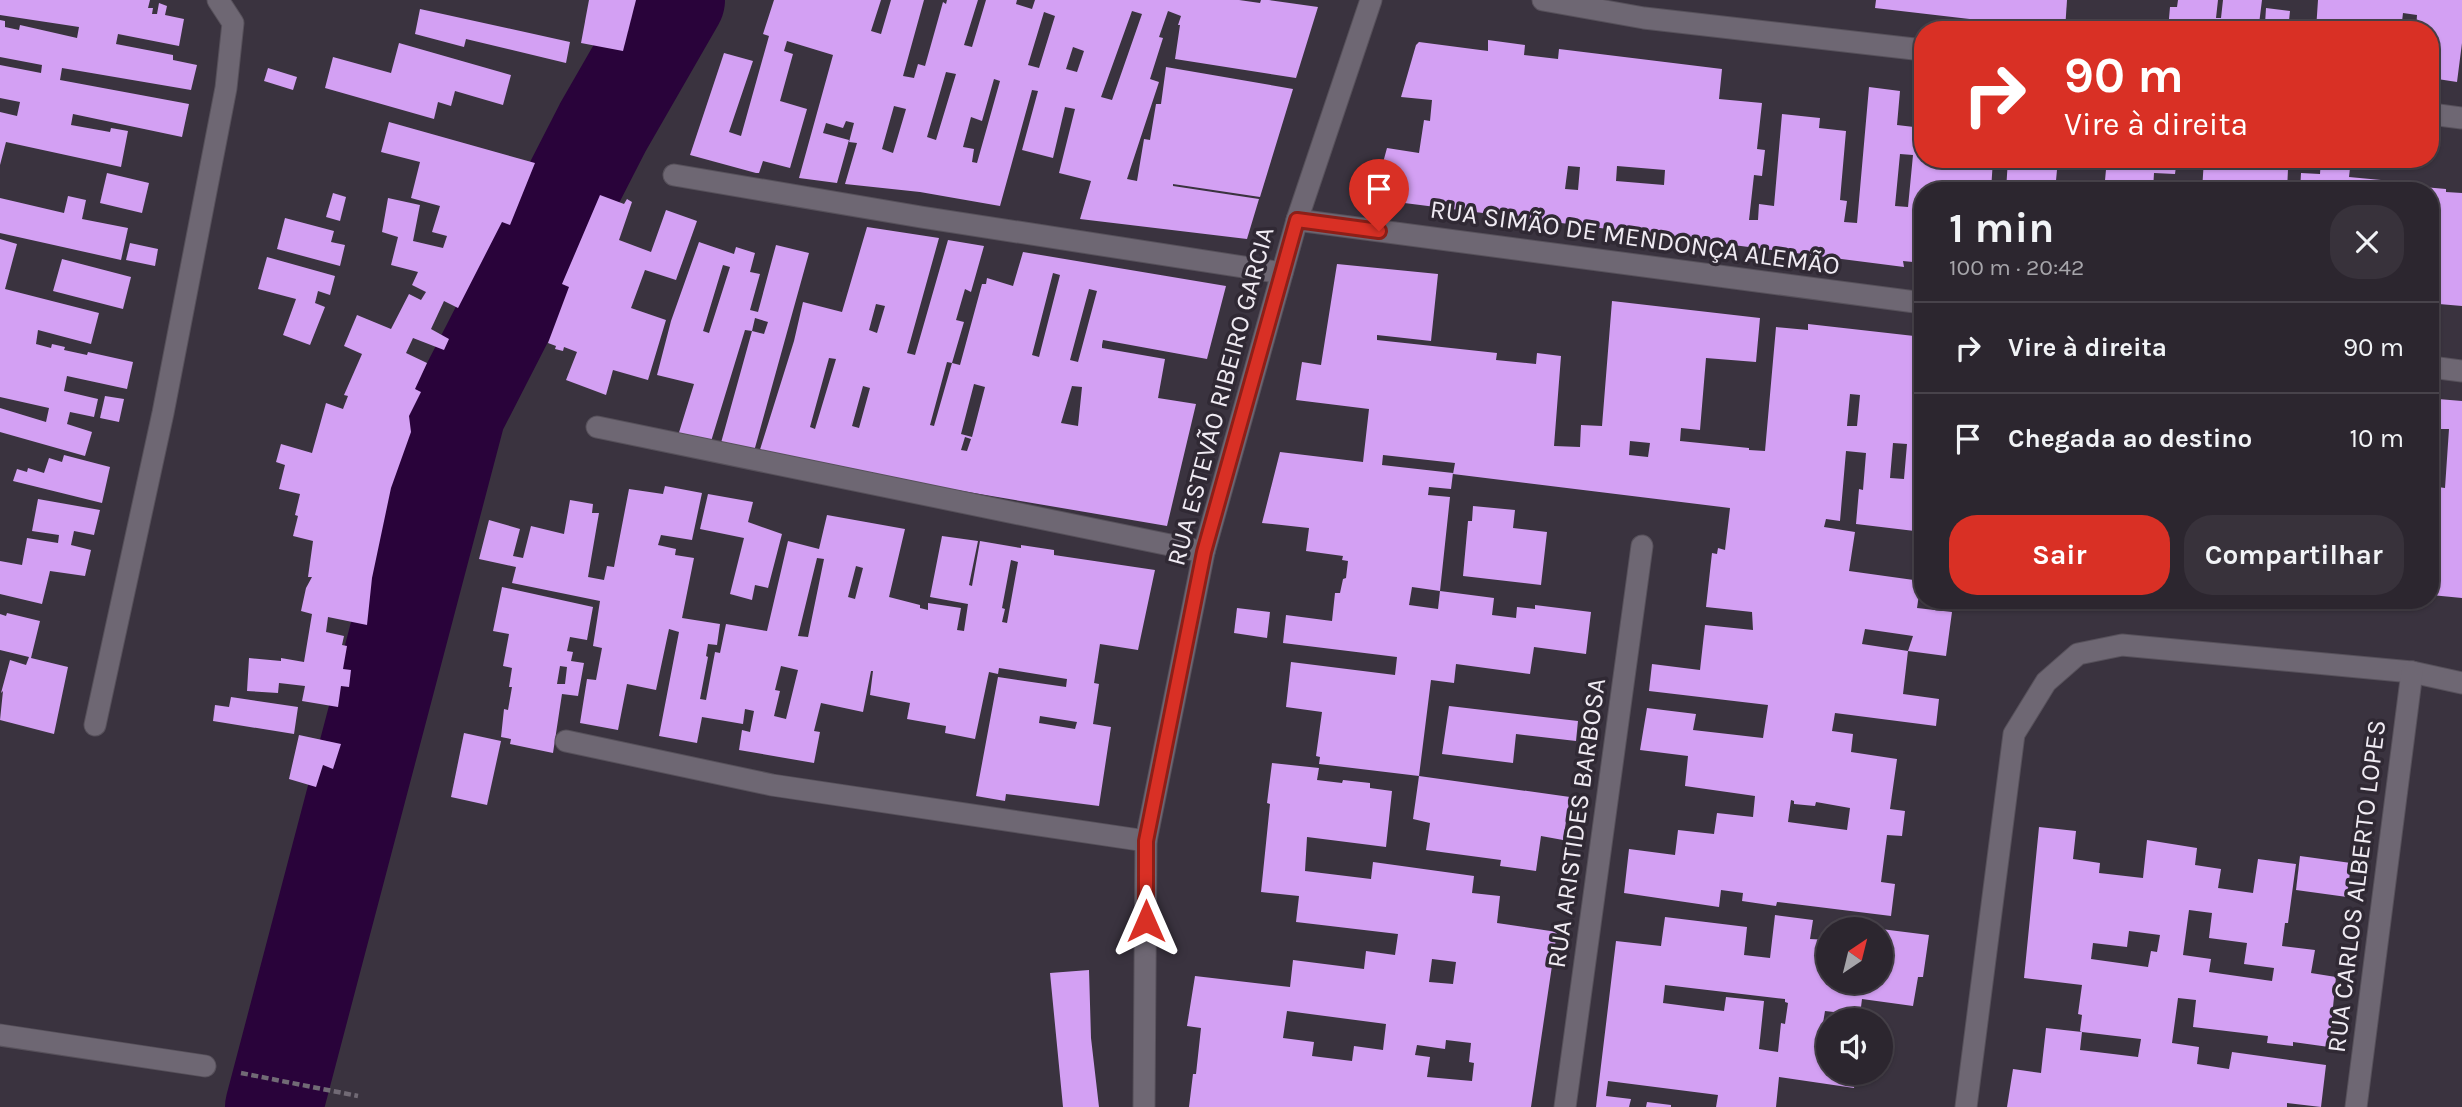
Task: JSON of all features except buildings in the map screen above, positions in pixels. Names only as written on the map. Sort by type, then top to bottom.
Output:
[{"type":"street","points":[[95,724],[163,413],[226,88],[233,23],[218,0]]},
{"type":"street","name":"RUA ESTEVÃO RIBEIRO GARCIA","points":[[1144,1107],[1146,841],[1204,552],[1297,220],[1371,0]]},
{"type":"street","points":[[1543,0],[1644,18],[1914,49]]},
{"type":"street","points":[[2439,115],[2462,118]]},
{"type":"street","points":[[674,175],[921,217],[1282,273]]},
{"type":"street","name":"RUA SIMÃO DE MENDONÇA ALEMÃO","points":[[1297,220],[1914,302]]},
{"type":"street","points":[[2439,368],[2462,371]]},
{"type":"street","points":[[597,427],[1204,552]]},
{"type":"street","name":"RUA ARISTIDES BARBOSA","points":[[1565,1107],[1642,546]]},
{"type":"street","points":[[1966,1107],[2014,734],[2046,682],[2078,654],[2122,645],[2412,672],[2462,683]]},
{"type":"street","name":"RUA CARLOS ALBERTO LOPES","points":[[2356,1107],[2412,672]]},
{"type":"street","points":[[566,741],[772,785],[1146,841]]},
{"type":"street","points":[[0,1035],[205,1066]]},
{"type":"path","points":[[205,1066],[358,1096]]},
{"type":"waterway","points":[[274,1107],[457,412],[603,127],[676,0]]},
{"type":"route","points":[[1146,921],[1146,841],[1204,552],[1297,220],[1379,231]]}]
